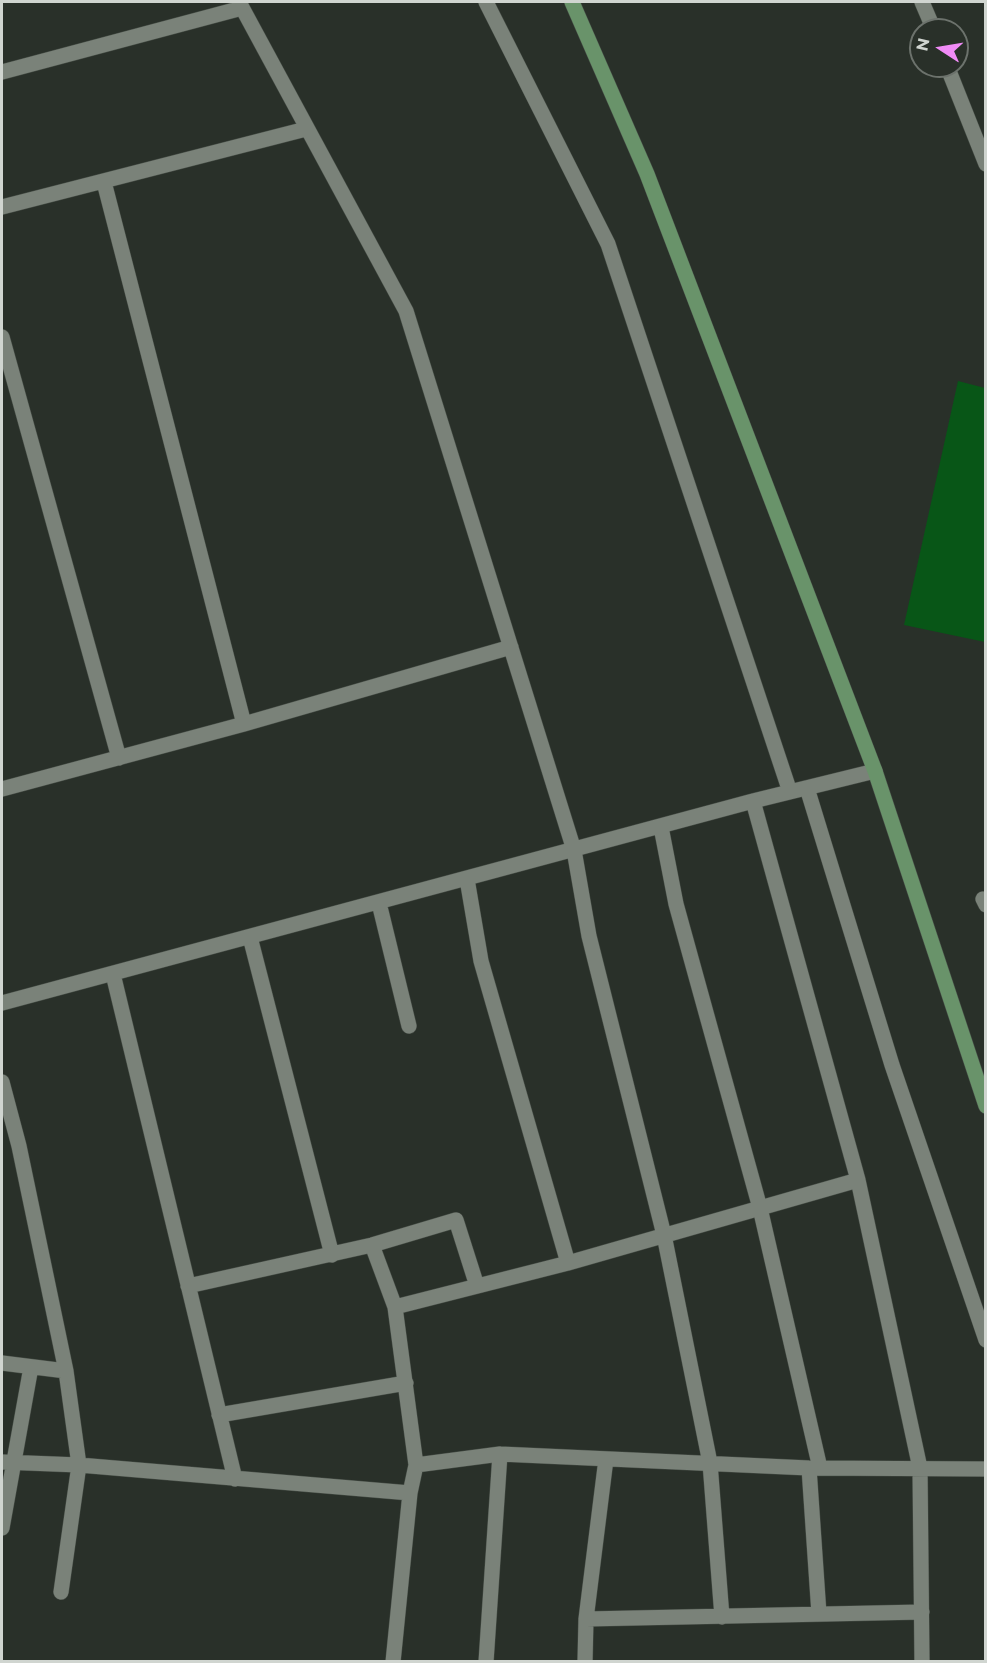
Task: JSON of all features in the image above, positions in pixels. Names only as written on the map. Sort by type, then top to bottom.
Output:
[{"type":"main road","points":[[572,2],[647,174],[875,771],[986,1106]]},
{"type":"street","points":[[486,2],[608,244],[790,792]]},
{"type":"street","points":[[922,2],[928,18]]},
{"type":"street","points":[[2,72],[240,5],[406,311],[574,850],[589,936],[664,1235],[710,1463],[722,1617]]},
{"type":"street","points":[[952,78],[986,164]]},
{"type":"street","points":[[2,207],[306,129]]},
{"type":"street","points":[[104,182],[244,724]]},
{"type":"street","points":[[2,337],[119,758]]},
{"type":"street","points":[[2,789],[244,724],[511,647]]},
{"type":"street","points":[[2,1003],[753,801],[875,771]]},
{"type":"street","points":[[807,788],[892,1065],[986,1340]]},
{"type":"street","points":[[753,801],[858,1180],[920,1468],[922,1662]]},
{"type":"street","points":[[661,827],[676,904],[760,1208],[815,1468],[819,1614]]},
{"type":"street","points":[[467,879],[481,961],[568,1263]]},
{"type":"street","points":[[379,903],[409,1026]]},
{"type":"street","points":[[250,937],[332,1255]]},
{"type":"street","points":[[113,974],[235,1479]]},
{"type":"street","points":[[2,1082],[19,1146],[66,1371],[79,1465],[61,1592]]},
{"type":"street","points":[[394,1307],[568,1263],[858,1180]]},
{"type":"street","points":[[188,1286],[332,1255],[456,1220],[477,1286]]},
{"type":"street","points":[[372,1245],[394,1307],[416,1465],[410,1493],[393,1662]]},
{"type":"street","points":[[2,1363],[66,1371]]},
{"type":"street","points":[[2,1528],[8,1463],[31,1367]]},
{"type":"street","points":[[219,1415],[406,1383]]},
{"type":"street","points":[[416,1465],[500,1454],[815,1468],[986,1469]]},
{"type":"street","points":[[486,1662],[500,1454]]},
{"type":"street","points":[[585,1662],[586,1619],[606,1459]]},
{"type":"street","points":[[8,1463],[79,1465],[410,1493]]},
{"type":"street","points":[[586,1619],[922,1612]]},
{"type":"green space","points":[[958,381],[985,388],[985,642],[904,625]]}]
